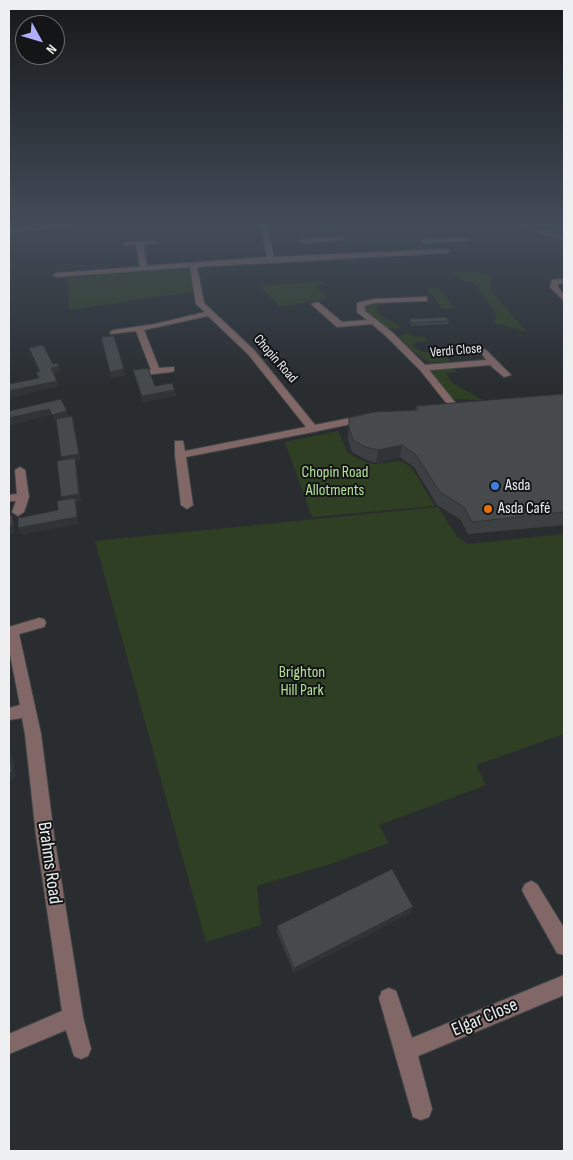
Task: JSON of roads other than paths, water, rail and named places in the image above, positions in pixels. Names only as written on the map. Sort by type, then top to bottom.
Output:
[{"type":"street","name":"Chopin Road","points":[[196,280],[200,304],[208,314],[251,352],[313,429]]},
{"type":"street","points":[[564,281],[555,282],[554,287],[564,299]]},
{"type":"street","name":"Verdi Close","points":[[418,290],[427,302],[374,301],[360,305],[361,312],[390,335],[422,368],[455,408]]},
{"type":"street","points":[[315,304],[340,325]]},
{"type":"street","points":[[114,332],[208,314]]},
{"type":"street","points":[[333,333],[340,325],[373,322]]},
{"type":"street","points":[[139,328],[156,371]]},
{"type":"street","name":"Verdi Close","points":[[485,352],[492,362],[507,375]]},
{"type":"street","name":"Verdi Close","points":[[422,368],[492,362]]},
{"type":"street","points":[[138,374],[171,369]]},
{"type":"street","points":[[180,455],[377,415]]},
{"type":"street","points":[[178,443],[187,505]]},
{"type":"street","points":[[18,512],[23,496],[20,470]]},
{"type":"street","points":[[9,498],[23,496]]},
{"type":"street","name":"Brahms Road","points":[[39,623],[10,631],[33,734],[44,835],[73,1017],[81,1049]]},
{"type":"street","points":[[9,714],[27,710]]},
{"type":"street","points":[[530,890],[564,946]]},
{"type":"street","name":"Elgar Close","points":[[406,1051],[564,985]]},
{"type":"street","points":[[389,998],[406,1051],[421,1109]]},
{"type":"street","points":[[9,1044],[73,1017]]},
{"type":"place","name":"Asda","points":[[495,486]]},
{"type":"place","name":"Asda Café","points":[[488,509]]},
{"type":"park label","name":"Chopin Road Allotments","points":[[335,482]]},
{"type":"park label","name":"Brighton Hill Park","points":[[302,682]]}]
